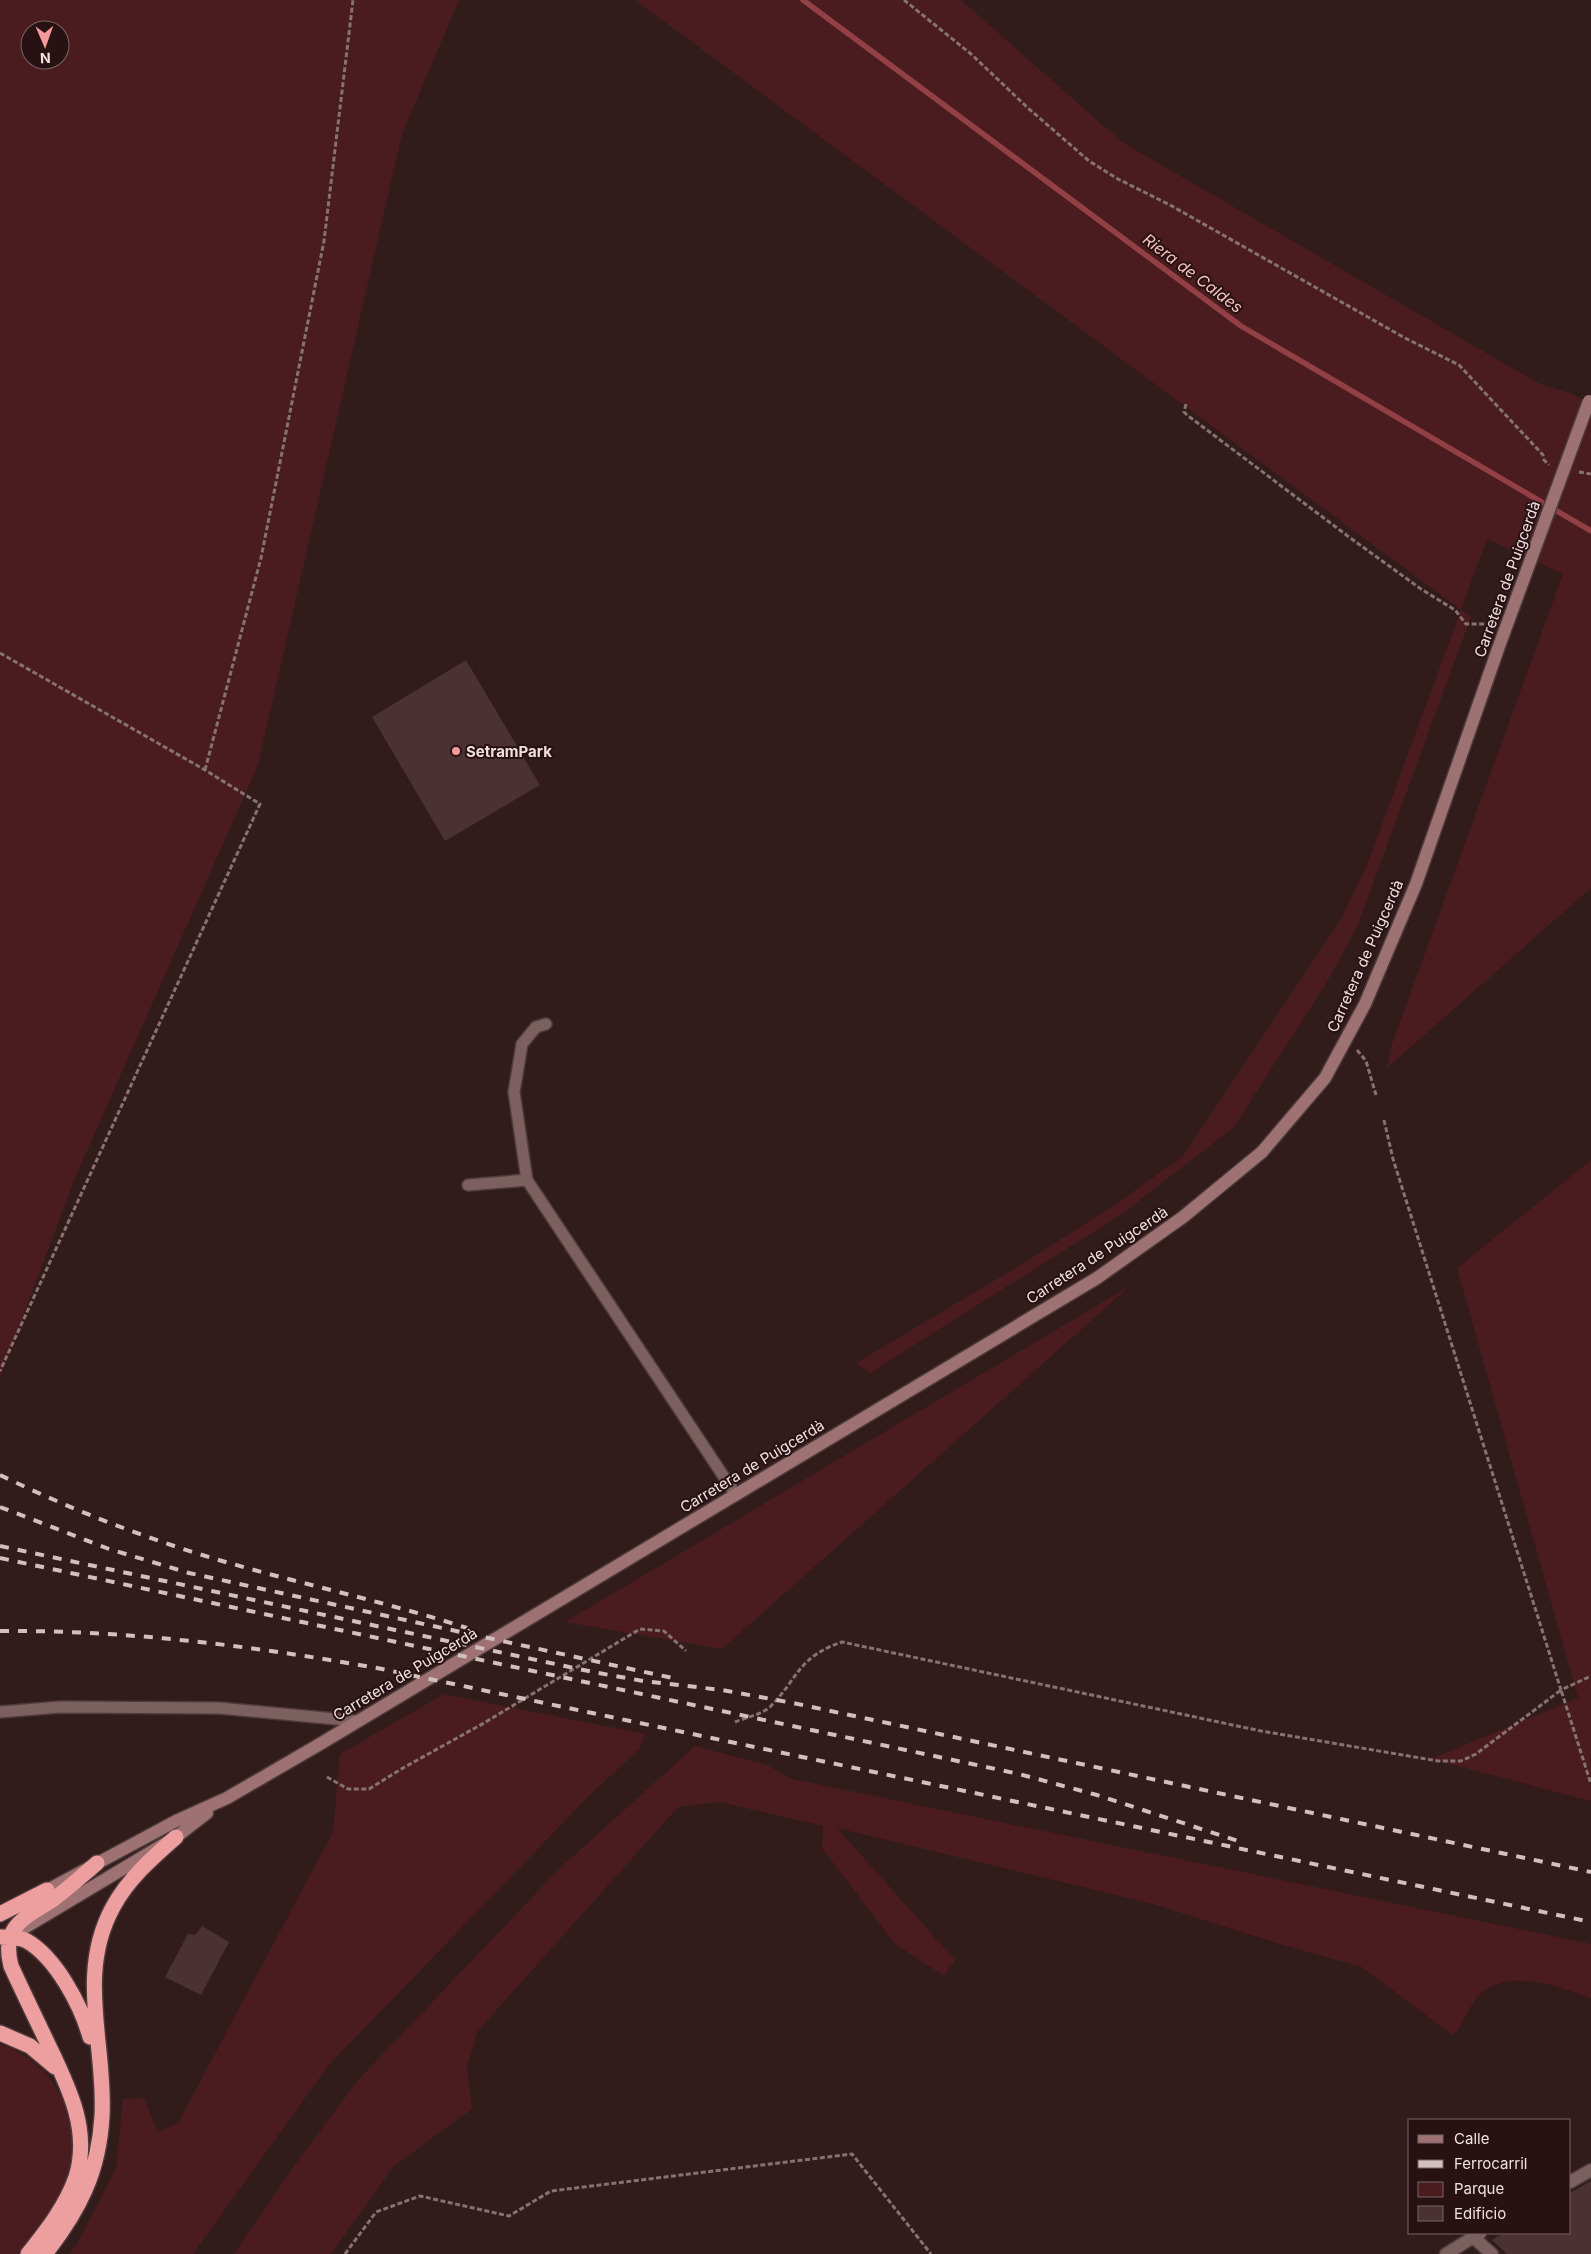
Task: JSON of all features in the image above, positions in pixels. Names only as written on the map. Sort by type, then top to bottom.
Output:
[{"type":"highway","points":[[45,2254],[79,2206],[95,2164],[102,2116],[94,1984],[100,1942],[105,1925],[112,1908],[126,1886],[146,1863],[176,1837]]},
{"type":"highway","points":[[3,1939],[21,1918],[54,1898],[97,1864]]},
{"type":"highway","points":[[0,1914],[47,1890]]},
{"type":"highway","points":[[3,1939],[25,1940],[36,1948],[65,1984],[74,1997],[86,2023],[99,2067]]},
{"type":"highway","points":[[3,1939],[11,1966],[66,2083],[77,2114],[80,2135],[76,2175],[62,2207],[28,2254]]},
{"type":"highway","points":[[0,2033],[30,2046],[44,2056],[66,2083]]},
{"type":"main road","name":"Carretera de Puigcerdà","points":[[227,1798],[1097,1278],[1183,1217],[1262,1152],[1325,1078],[1365,1004],[1416,884],[1498,649],[1590,398]]},
{"type":"main road","points":[[3,1939],[176,1837],[227,1798]]},
{"type":"main road","points":[[0,1919],[47,1890],[176,1821],[227,1798]]},
{"type":"street","points":[[1571,2181],[1591,2170]]},
{"type":"street","points":[[1446,2254],[1477,2235],[1492,2254]]},
{"type":"lane","points":[[546,1024],[536,1027],[522,1044],[514,1092],[527,1180],[736,1495]]},
{"type":"lane","points":[[468,1185],[527,1180]]},
{"type":"lane","points":[[0,1712],[60,1707],[220,1708],[358,1721]]},
{"type":"path","points":[[206,770],[261,558],[324,241],[353,0]]},
{"type":"path","points":[[904,0],[971,54],[1028,108],[1090,161],[1110,175],[1170,205],[1405,338],[1459,365],[1543,455],[1548,465],[1556,466]]},
{"type":"path","points":[[1186,404],[1184,412],[1421,589],[1455,610],[1466,624],[1474,626],[1488,623],[1506,630]]},
{"type":"path","points":[[1574,470],[1591,474]]},
{"type":"path","points":[[0,653],[206,770],[260,804],[0,1371]]},
{"type":"path","points":[[1347,1037],[1366,1061],[1376,1094]]},
{"type":"path","points":[[1384,1120],[1393,1159],[1591,1784]]},
{"type":"path","points":[[326,1777],[348,1789],[369,1790],[403,1768],[484,1723],[640,1629],[664,1631],[686,1651]]},
{"type":"path","points":[[735,1722],[770,1708],[798,1669],[822,1649],[842,1642],[1261,1731],[1438,1761],[1461,1761],[1476,1754],[1561,1690],[1591,1676]]},
{"type":"path","points":[[345,2254],[376,2212],[420,2196],[509,2216],[551,2191],[852,2154],[931,2254]]},
{"type":"green space","points":[[0,0],[459,0],[402,134],[258,765],[75,1178],[0,1378]]},
{"type":"green space","points":[[635,0],[961,0],[1122,142],[1538,383],[1575,395],[1591,407],[1591,888],[1387,1068],[1392,1044],[1563,574],[1487,539],[1461,609],[1471,617],[1357,927],[1327,982],[1234,1127],[1122,1214],[870,1373],[856,1363],[1022,1264],[1113,1206],[1182,1157],[1342,917],[1367,865],[1461,610]]},
{"type":"green space","points":[[1591,1160],[1591,1801],[1431,1759],[1578,1698],[1457,1268]]},
{"type":"green space","points":[[1130,1286],[722,1649],[565,1622]]},
{"type":"green space","points":[[444,1694],[645,1734],[640,1748],[587,1798],[328,2066],[193,2254],[69,2254],[76,2246],[116,2168],[123,2099],[144,2098],[158,2132],[178,2123],[333,1832],[340,1754]]},
{"type":"green space","points":[[695,1746],[767,1765],[792,1779],[1591,1944],[1591,1998],[1548,1984],[1518,1981],[1503,1982],[1490,1987],[1478,1996],[1453,2035],[1362,1967],[1283,1945],[1153,1904],[837,1828],[955,1960],[944,1976],[895,1944],[822,1848],[823,1826],[720,1802],[678,1807],[477,2032],[467,2067],[472,2109],[393,2167],[331,2254],[234,2254],[291,2170],[358,2080],[560,1868]]},
{"type":"green space","points":[[0,2044],[20,2053],[50,2079],[61,2096],[68,2114],[72,2134],[71,2155],[63,2187],[47,2217],[19,2254],[0,2254]]},
{"type":"building","name":"SetramPark","points":[[466,660],[540,785],[445,841],[372,717]]},
{"type":"building","points":[[202,1926],[229,1942],[201,1995],[165,1977],[188,1934],[195,1935]]},
{"type":"building","points":[[1591,2181],[1591,2254],[1507,2254],[1492,2240],[1502,2234],[1571,2234],[1571,2192]]},
{"type":"waterway","name":"Riera de Caldes","points":[[803,0],[1241,326],[1591,531]]},
{"type":"railway","points":[[0,1475],[104,1521],[185,1549],[467,1628]]},
{"type":"railway","points":[[0,1507],[109,1549],[189,1573],[677,1679]]},
{"type":"railway","points":[[0,1546],[593,1672],[643,1681],[722,1690],[793,1703],[1591,1872]]},
{"type":"railway","points":[[0,1558],[1019,1774],[1097,1795],[1238,1841]]},
{"type":"railway","points":[[0,1631],[48,1631],[142,1636],[236,1646],[377,1668],[1591,1922]]},
{"type":"place","name":"SetramPark","points":[[456,751]]}]
